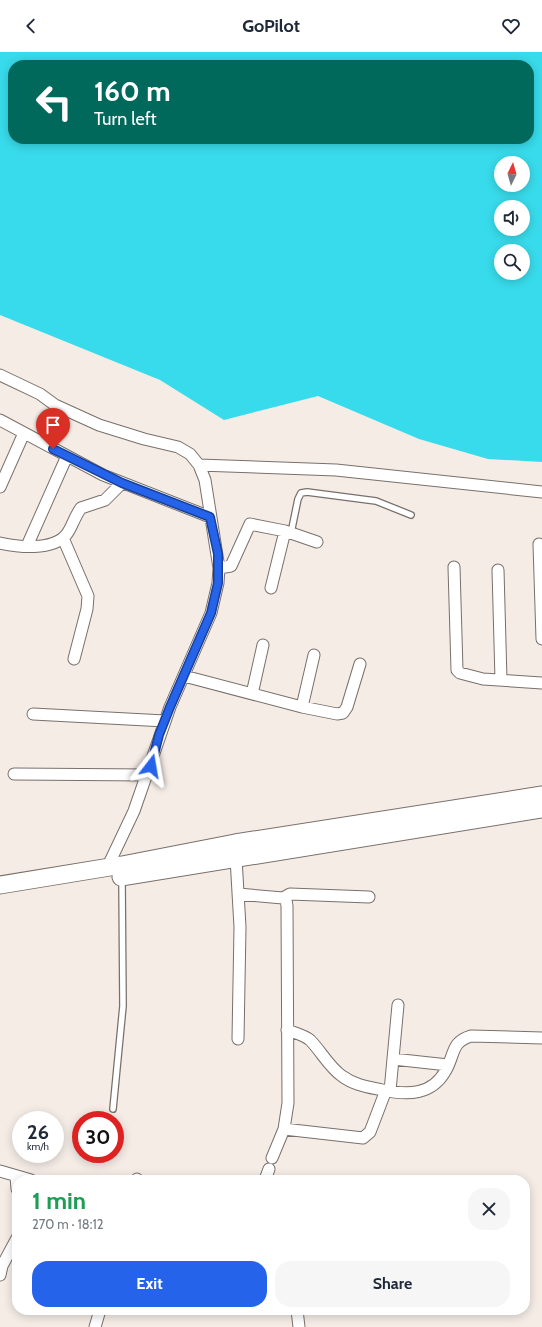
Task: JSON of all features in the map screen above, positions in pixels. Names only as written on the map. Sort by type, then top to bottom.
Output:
[{"type":"main road","points":[[0,884],[107,868],[235,843],[542,795]]},
{"type":"main road","points":[[0,896],[542,809]]},
{"type":"street","points":[[0,375],[40,394],[55,405],[99,425],[144,439],[178,447],[190,454],[199,465],[205,480],[210,517],[218,554],[219,568],[218,583],[211,613],[165,721],[148,775],[134,811],[107,868]]},
{"type":"street","points":[[0,422],[122,483],[210,517]]},
{"type":"street","points":[[0,487],[24,433]]},
{"type":"street","points":[[28,546],[67,456]]},
{"type":"street","points":[[199,465],[336,470],[542,492]]},
{"type":"street","points":[[0,543],[36,547],[56,542],[63,538],[81,508],[105,500],[122,483]]},
{"type":"street","points":[[219,568],[231,566],[250,524],[288,532],[317,542]]},
{"type":"street","points":[[271,588],[288,532]]},
{"type":"street","points":[[63,538],[88,596],[87,609],[74,659]]},
{"type":"street","points":[[540,544],[542,639]]},
{"type":"street","points":[[454,567],[457,670],[460,673],[483,678],[542,683]]},
{"type":"street","points":[[498,570],[501,680]]},
{"type":"street","points":[[252,694],[263,645]]},
{"type":"street","points":[[302,707],[314,655]]},
{"type":"street","points":[[184,676],[302,707],[337,714],[343,713],[347,707],[360,664]]},
{"type":"street","points":[[33,714],[165,721]]},
{"type":"street","points":[[14,774],[148,775]]},
{"type":"street","points":[[236,858],[240,927],[238,1039]]},
{"type":"street","points":[[238,894],[283,898],[290,894],[369,897]]},
{"type":"street","points":[[267,1175],[284,1128],[288,1103],[287,906],[286,900],[283,898]]},
{"type":"street","points":[[284,1128],[363,1138],[370,1132],[388,1091],[393,1059],[398,1005]]},
{"type":"street","points":[[288,1030],[301,1034],[309,1040],[342,1076],[357,1084],[388,1091],[415,1093],[425,1091],[434,1085],[448,1065],[456,1044],[461,1039],[471,1036],[542,1038]]},
{"type":"street","points":[[393,1059],[448,1065]]},
{"type":"street","points":[[0,1171],[13,1175]]},
{"type":"street","points":[[0,1275],[2,1266],[12,1247]]},
{"type":"street","points":[[95,1327],[99,1315]]},
{"type":"street","points":[[298,1315],[299,1327]]},
{"type":"lane","points":[[288,532],[298,499],[301,493],[307,492],[376,501],[411,515]]},
{"type":"lane","points":[[113,1109],[123,1006],[122,876]]},
{"type":"water","points":[[0,52],[542,52],[542,462],[488,459],[419,439],[318,396],[224,420],[160,380],[0,315]]},
{"type":"route","points":[[53,449],[122,483],[210,517],[218,554],[219,568],[218,583],[211,613],[198,640],[189,667],[170,707],[159,735],[151,766]]}]
